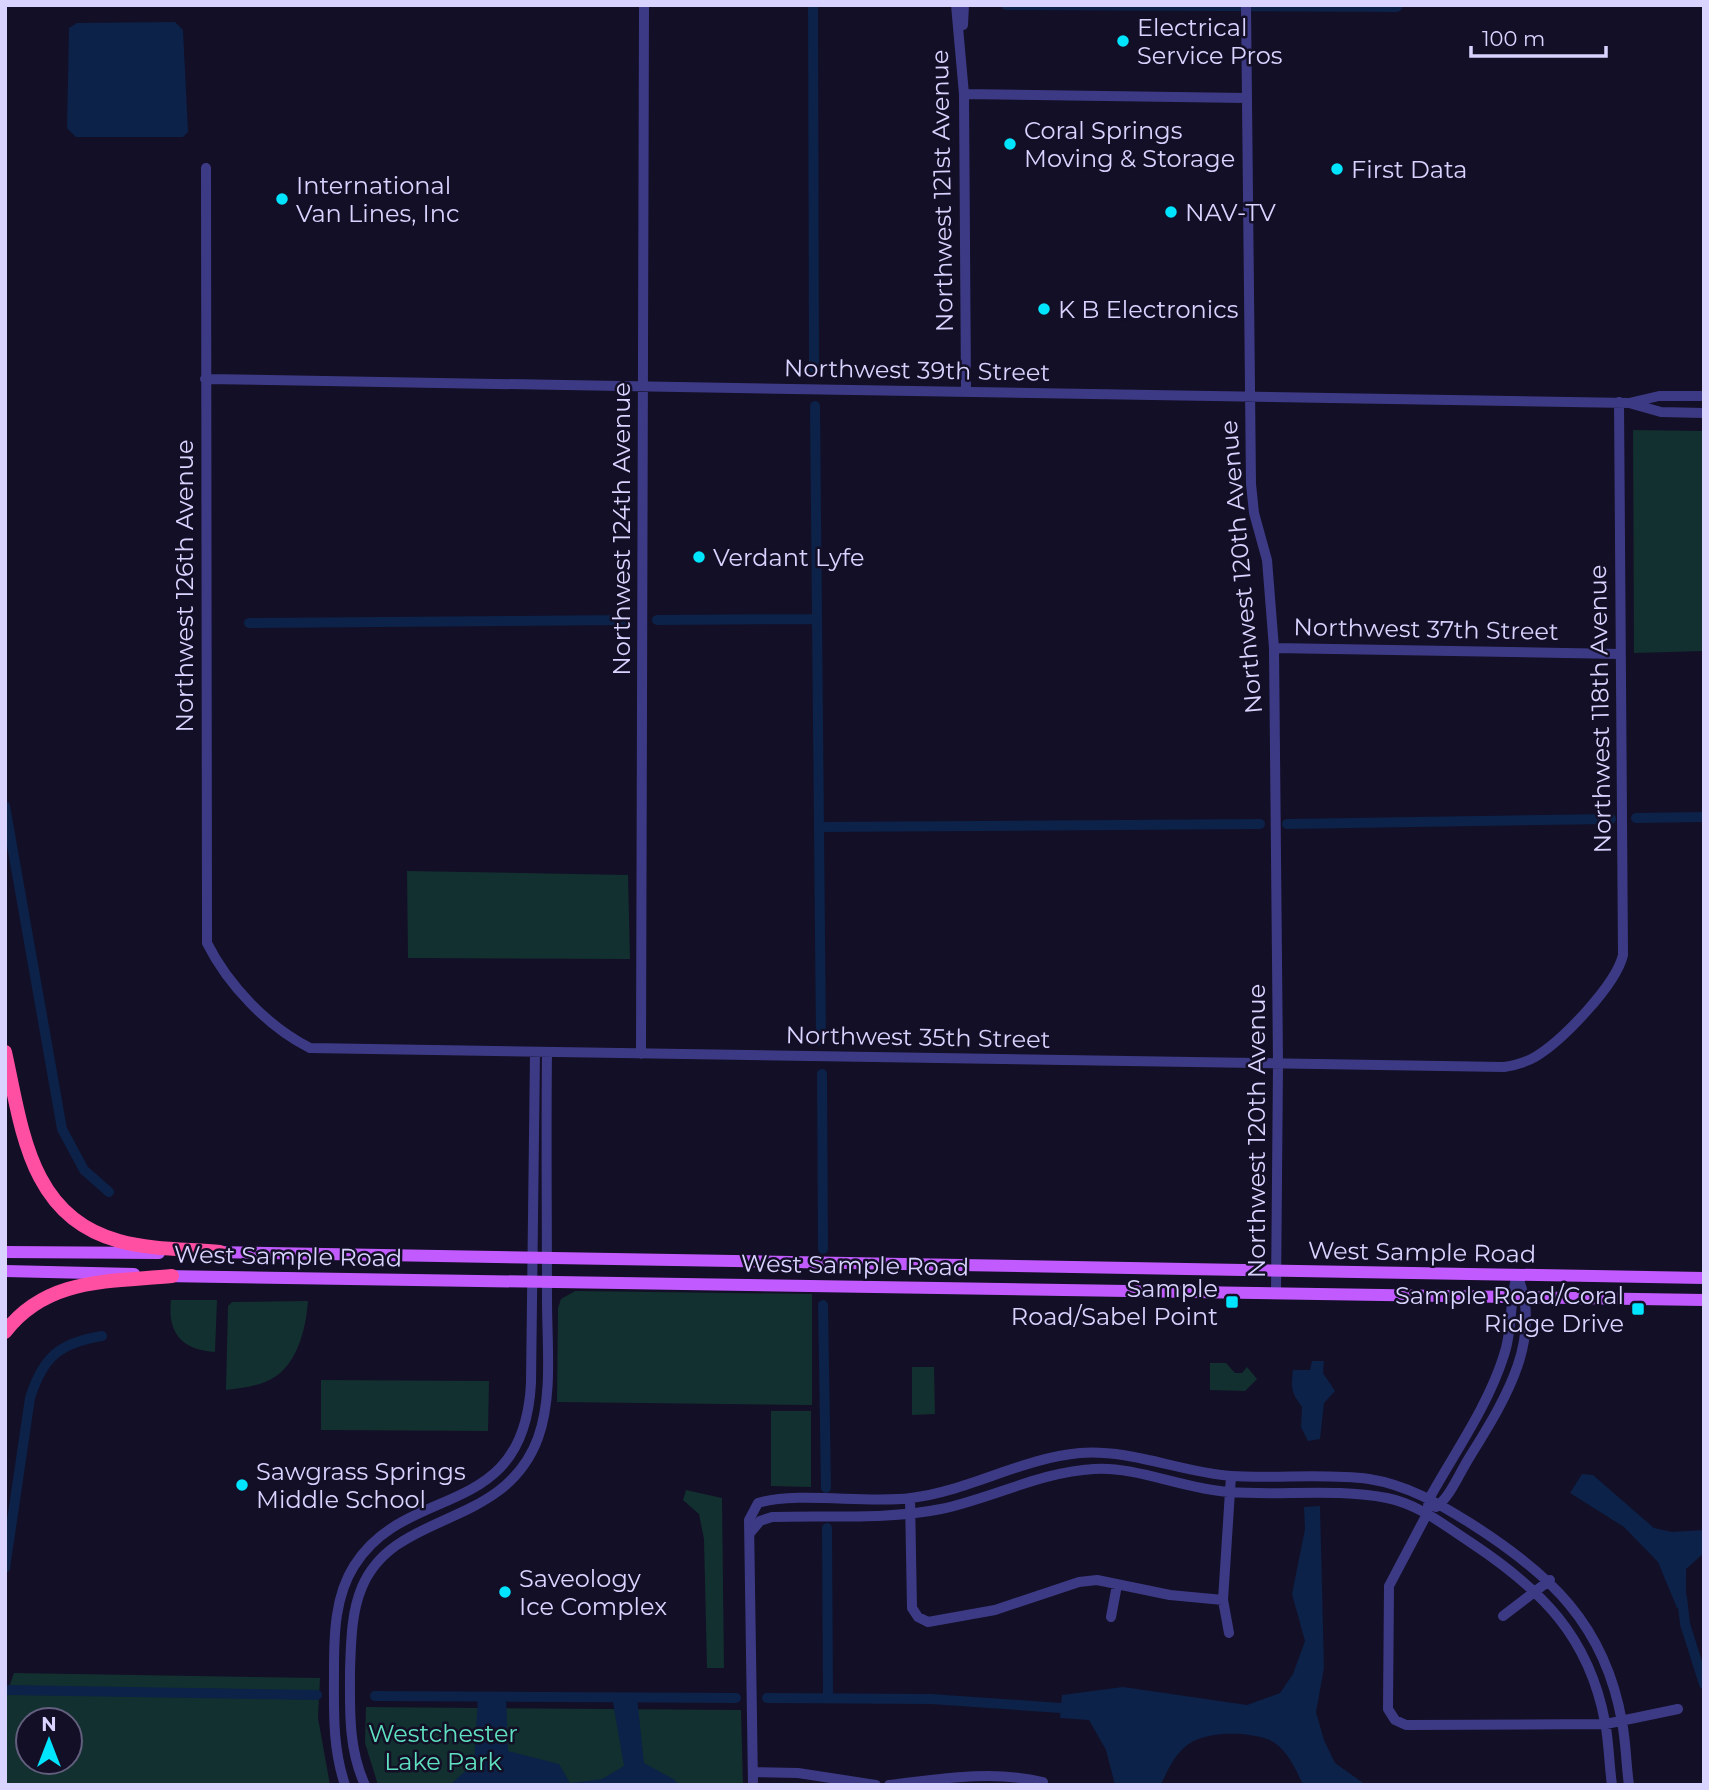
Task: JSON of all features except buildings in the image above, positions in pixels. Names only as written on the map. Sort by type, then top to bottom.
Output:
[{"type":"highway","points":[[5,1052],[30,1159],[43,1186],[64,1210],[89,1228],[118,1241],[220,1252]]},
{"type":"highway","points":[[5,1332],[31,1307],[68,1287],[172,1276]]},
{"type":"main road","name":"West Sample Road","points":[[5,1252],[220,1252],[1704,1278]]},
{"type":"main road","name":"West Sample Road","points":[[5,1270],[172,1276],[1704,1300]]},
{"type":"street","name":"Northwest 124th Avenue","points":[[641,1054],[644,5]]},
{"type":"street","name":"Northwest 121st Avenue","points":[[956,5],[964,94],[966,392]]},
{"type":"street","name":"Northwest 121st Avenue","points":[[960,32],[964,5]]},
{"type":"street","name":"Northwest 120th Avenue","points":[[1246,5],[1251,484],[1254,513],[1267,560],[1274,648],[1278,1064],[1276,1293]]},
{"type":"street","points":[[964,94],[1247,98]]},
{"type":"street","name":"Northwest 126th Avenue","points":[[206,168],[204,924],[207,943],[214,958],[243,993]]},
{"type":"street","name":"Northwest 39th Street","points":[[205,379],[1624,403],[1659,396],[1704,396]]},
{"type":"street","name":"Northwest 39th Street","points":[[1624,403],[1661,412],[1704,413]]},
{"type":"street","name":"Northwest 118th Avenue","points":[[1591,1004],[1620,970],[1623,955],[1620,654],[1624,403]]},
{"type":"street","name":"Northwest 37th Street","points":[[1274,648],[1620,654]]},
{"type":"street","name":"Northwest 35th Street","points":[[243,993],[287,1037],[310,1048],[1278,1064],[1520,1065],[1542,1052],[1591,1004]]},
{"type":"street","points":[[365,1785],[354,1752],[350,1721],[351,1639],[360,1589],[379,1560],[393,1548],[421,1531],[481,1504],[500,1490],[531,1451],[543,1419],[547,1281],[540,1258],[534,1052]]},
{"type":"street","points":[[345,1785],[337,1753],[334,1639],[345,1585],[365,1551],[383,1535],[403,1522],[466,1494],[494,1474],[524,1432],[530,1401],[533,1281],[540,1258],[547,1052]]},
{"type":"street","points":[[1517,1275],[1510,1297],[1506,1351],[1492,1388],[1429,1499],[1427,1514],[1389,1586],[1388,1709],[1395,1720],[1406,1725],[1606,1724],[1678,1709]]},
{"type":"street","points":[[1427,1514],[1440,1504],[1507,1397],[1520,1357],[1527,1298],[1517,1275]]},
{"type":"street","points":[[1096,1453],[1096,1468]]},
{"type":"street","points":[[753,1785],[750,1533],[752,1510],[758,1503],[766,1500],[910,1498],[975,1483],[1044,1460],[1096,1453],[1231,1476],[1367,1479],[1401,1486],[1440,1504],[1518,1554],[1550,1580],[1576,1612],[1600,1652],[1622,1722],[1629,1785]]},
{"type":"street","points":[[750,1533],[761,1521],[772,1517],[911,1513],[965,1503],[1046,1475],[1096,1468],[1115,1469],[1193,1488],[1230,1492],[1370,1495],[1408,1504],[1510,1567],[1536,1590],[1563,1620],[1585,1657],[1606,1724],[1612,1785]]},
{"type":"street","points":[[1229,1633],[1223,1600],[1231,1476]]},
{"type":"street","points":[[910,1498],[912,1608],[928,1622],[996,1610],[1079,1582],[1097,1580],[1213,1601],[1223,1600]]},
{"type":"street","points":[[1503,1616],[1550,1580]]},
{"type":"street","points":[[345,1585],[360,1589]]},
{"type":"street","points":[[1111,1617],[1117,1585]]},
{"type":"street","points":[[337,1753],[354,1752]]},
{"type":"street","points":[[753,1772],[825,1776],[876,1785]]},
{"type":"street","points":[[890,1785],[987,1776],[1023,1777],[1043,1782]]},
{"type":"green space","points":[[1633,430],[1704,431],[1704,651],[1634,653]]},
{"type":"green space","points":[[407,871],[628,875],[630,959],[408,958]]},
{"type":"green space","points":[[575,1291],[812,1294],[812,1405],[557,1402],[558,1308],[561,1299]]},
{"type":"green space","points":[[171,1300],[217,1300],[215,1352],[194,1348],[180,1338],[172,1322]]},
{"type":"green space","points":[[308,1301],[302,1336],[285,1369],[276,1377],[260,1384],[226,1390],[228,1306],[232,1302]]},
{"type":"green space","points":[[1210,1363],[1226,1363],[1235,1373],[1242,1373],[1247,1367],[1257,1379],[1245,1391],[1210,1390]]},
{"type":"green space","points":[[912,1367],[934,1367],[935,1414],[912,1415]]},
{"type":"green space","points":[[321,1380],[489,1381],[488,1431],[321,1430]]},
{"type":"green space","points":[[771,1411],[811,1411],[811,1487],[771,1486]]},
{"type":"green space","points":[[686,1490],[722,1498],[724,1668],[707,1668],[704,1539],[699,1514],[683,1500]]},
{"type":"green space","points":[[14,1673],[320,1678],[318,1718],[330,1785],[5,1785],[5,1698]]},
{"type":"green space","name":"Westchester Lake Park","points":[[366,1707],[741,1710],[743,1785],[378,1785],[365,1743]]},
{"type":"water","points":[[175,22],[183,30],[188,132],[183,137],[76,137],[67,128],[69,28],[77,23]]},
{"type":"water","points":[[1312,1361],[1324,1361],[1323,1373],[1335,1391],[1324,1403],[1320,1439],[1308,1441],[1301,1427],[1302,1407],[1294,1394],[1292,1382],[1293,1370],[1310,1370]]},
{"type":"water","points":[[1582,1474],[1593,1475],[1654,1528],[1672,1532],[1704,1530],[1704,1553],[1686,1569],[1686,1607],[1677,1608],[1658,1562],[1624,1527],[1570,1493]]},
{"type":"water","points":[[1320,1506],[1324,1668],[1316,1712],[1324,1740],[1335,1763],[1366,1785],[1303,1785],[1289,1758],[1279,1746],[1259,1737],[1230,1734],[1200,1738],[1186,1746],[1173,1761],[1161,1785],[1115,1785],[1106,1750],[1089,1720],[1060,1718],[1062,1695],[1123,1687],[1247,1705],[1280,1693],[1293,1674],[1305,1641],[1292,1594],[1305,1529],[1304,1507]]},
{"type":"water","points":[[478,1696],[506,1696],[508,1751],[559,1764],[570,1783],[602,1779],[624,1766],[612,1697],[637,1697],[644,1763],[675,1780],[678,1785],[450,1785],[474,1763]]},
{"type":"waterway","points":[[813,5],[814,368]]},
{"type":"waterway","points":[[1006,5],[1397,7]]},
{"type":"waterway","points":[[815,406],[821,1041]]},
{"type":"waterway","points":[[657,620],[817,619]]},
{"type":"waterway","points":[[249,623],[625,620]]},
{"type":"waterway","points":[[5,806],[62,1129],[84,1170],[109,1192]]},
{"type":"waterway","points":[[1636,818],[1704,817]]},
{"type":"waterway","points":[[1287,824],[1611,819]]},
{"type":"waterway","points":[[820,827],[1260,824]]},
{"type":"waterway","points":[[822,1074],[823,1249]]},
{"type":"waterway","points":[[823,1305],[826,1488]]},
{"type":"waterway","points":[[5,1568],[30,1398],[35,1384],[47,1362],[55,1354],[74,1343],[102,1336]]},
{"type":"waterway","points":[[827,1528],[828,1698]]},
{"type":"waterway","points":[[1682,1597],[1685,1624],[1704,1684]]},
{"type":"waterway","points":[[5,1690],[317,1695]]},
{"type":"waterway","points":[[375,1696],[736,1698]]},
{"type":"waterway","points":[[767,1698],[931,1699],[1061,1708]]},
{"type":"place","name":"Electrical Service Pros","points":[[1123,41]]},
{"type":"place","name":"Coral Springs Moving & Storage","points":[[1010,144]]},
{"type":"place","name":"First Data","points":[[1337,169]]},
{"type":"place","name":"International Van Lines, Inc","points":[[282,199]]},
{"type":"place","name":"NAV-TV","points":[[1171,212]]},
{"type":"place","name":"K B Electronics","points":[[1044,309]]},
{"type":"place","name":"Verdant Lyfe","points":[[699,557]]},
{"type":"place","name":"Sample Road/Sabel Point","points":[[1232,1302]]},
{"type":"place","name":"Sample Road/Coral Ridge Drive","points":[[1638,1309]]},
{"type":"place","name":"Sawgrass Springs Middle School","points":[[242,1485]]},
{"type":"place","name":"Saveology Ice Complex","points":[[505,1592]]}]
